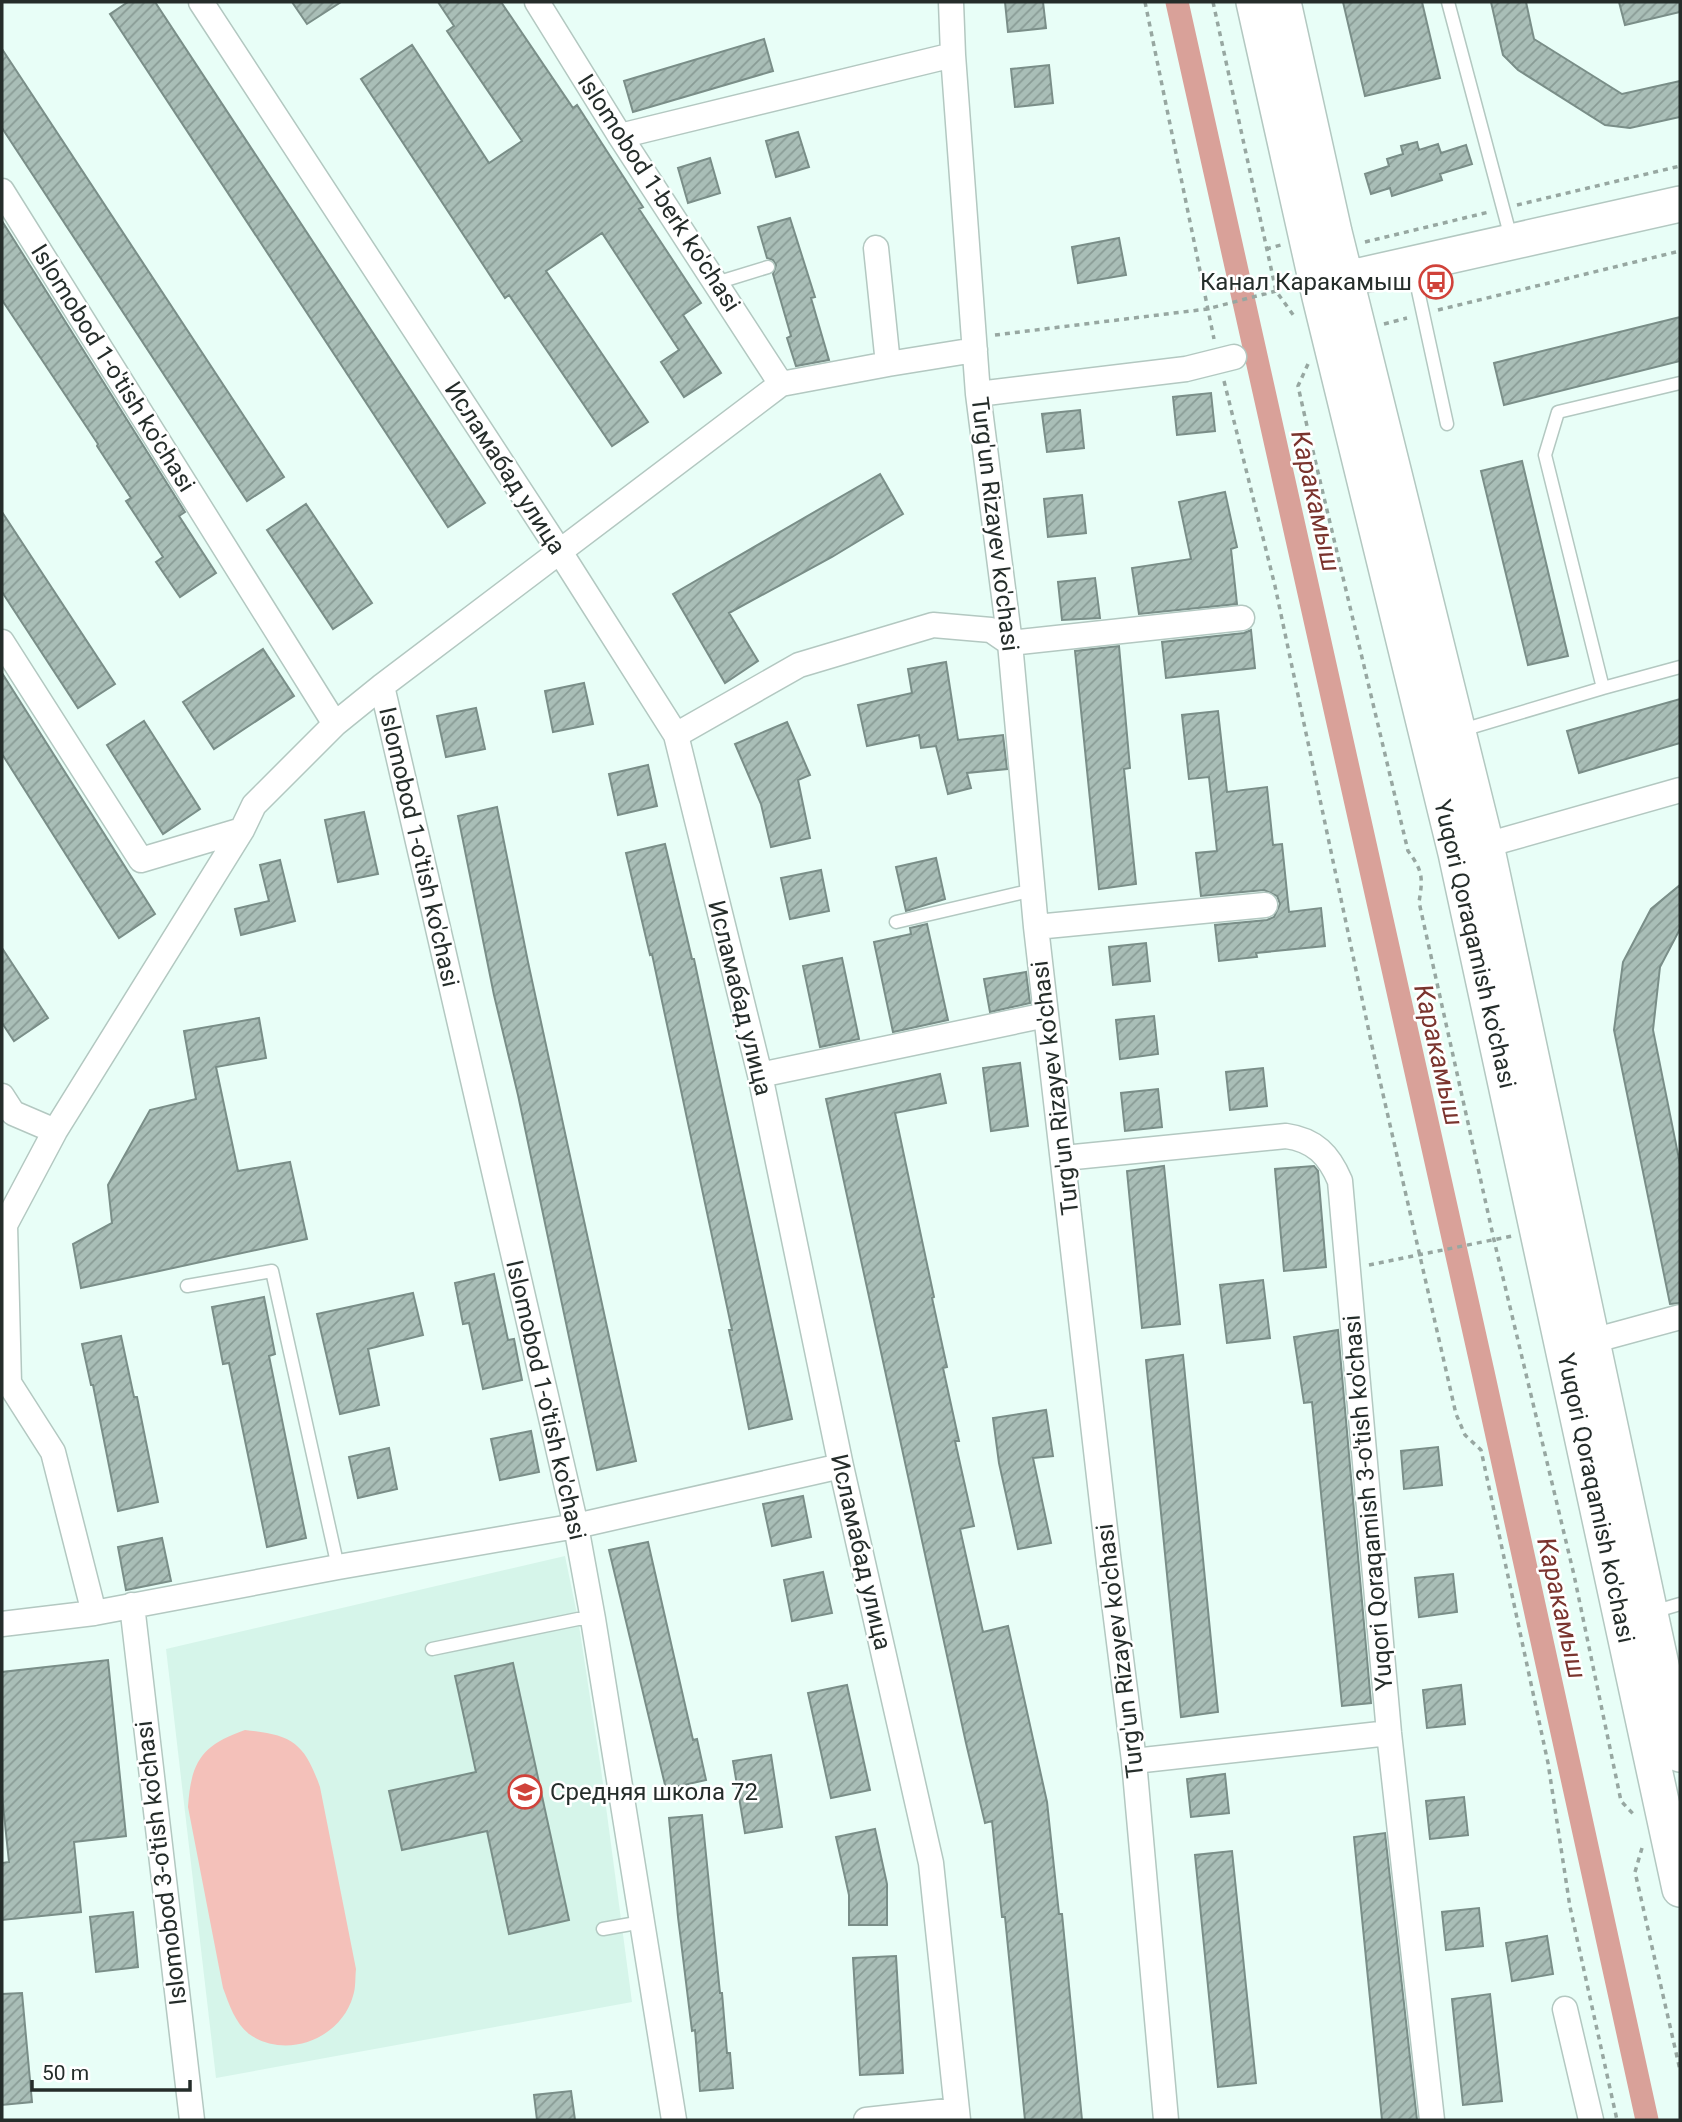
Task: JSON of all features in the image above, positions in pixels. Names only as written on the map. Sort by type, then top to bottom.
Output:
[{"type":"main road","name":"Yuqori Qoraqamish ko'chasi","points":[[1254,2],[1335,307],[1457,731],[1486,845],[1592,1341],[1645,1614],[1680,1889]]},
{"type":"main road","name":"Yuqori Qoraqamish ko'chasi","points":[[1283,2],[1335,307],[1456,853],[1680,1754]]},
{"type":"main road","points":[[1335,307],[1512,242],[1680,204]]},
{"type":"main road","points":[[1335,307],[1420,300],[1680,228]]},
{"type":"street","name":"Исламабад улица","points":[[201,2],[560,552],[676,735],[760,1075],[841,1466],[931,1863],[958,2115]]},
{"type":"street","name":"Islomobod 1-berk ko'chasi","points":[[537,2],[620,136],[781,384]]},
{"type":"street","name":"Turg'un Rizayev ko'chasi","points":[[951,2],[978,394],[1010,643],[1036,927],[1134,1761],[1166,2120]]},
{"type":"street","points":[[620,136],[953,55]]},
{"type":"street","name":"Islomobod 1-o'tish ko'chasi","points":[[2,191],[335,724]]},
{"type":"street","points":[[876,248],[888,364]]},
{"type":"street","points":[[94,1613],[53,1452],[5,1378],[5,1225],[55,1130],[242,830],[254,805],[335,724],[382,686],[781,384],[975,344]]},
{"type":"street","points":[[978,394],[1111,380],[1186,369],[1227,358]]},
{"type":"street","points":[[676,735],[799,665],[933,625],[991,630],[1010,643],[1242,618]]},
{"type":"street","points":[[2,642],[141,860],[242,830]]},
{"type":"street","name":"Islomobod 1-o'tish ko'chasi","points":[[382,686],[576,1526],[674,2120]]},
{"type":"street","points":[[1486,845],[1680,790]]},
{"type":"street","points":[[1036,927],[1265,905]]},
{"type":"street","points":[[760,1075],[1046,1015]]},
{"type":"street","points":[[2,1096],[13,1113],[55,1130]]},
{"type":"street","name":"Yuqori Qoraqamish 3-o'tish ko'chasi","points":[[1064,1158],[1286,1136],[1303,1139],[1318,1147],[1326,1155],[1340,1181],[1389,1733],[1432,2120]]},
{"type":"street","points":[[1592,1341],[1680,1317]]},
{"type":"street","points":[[2,1624],[94,1613],[576,1526],[841,1466]]},
{"type":"street","name":"Islomobod 3-o'tish ko'chasi","points":[[132,1605],[192,2120]]},
{"type":"street","points":[[1134,1761],[1389,1733]]},
{"type":"street","points":[[1564,2009],[1591,2120]]},
{"type":"street","points":[[866,2120],[958,2115]]},
{"type":"lane","points":[[1448,2],[1512,242]]},
{"type":"lane","points":[[716,282],[768,267]]},
{"type":"lane","points":[[1420,300],[1447,424]]},
{"type":"lane","points":[[1603,688],[1545,455],[1558,412],[1680,383]]},
{"type":"lane","points":[[1457,731],[1680,667]]},
{"type":"lane","points":[[896,922],[1032,890]]},
{"type":"lane","points":[[187,1286],[272,1271],[338,1567]]},
{"type":"lane","points":[[432,1649],[578,1619],[593,1619]]},
{"type":"lane","points":[[603,1929],[642,1922]]},
{"type":"path","points":[[1145,2],[1207,309],[1227,358],[1418,1255],[1456,1414],[1465,1435],[1480,1450],[1548,1763],[1570,1906],[1617,2120]]},
{"type":"path","points":[[1213,2],[1276,291]]},
{"type":"path","points":[[1365,242],[1680,166]]},
{"type":"path","points":[[975,344],[1207,309],[1276,291],[1335,307],[1420,300],[1680,251]]},
{"type":"path","points":[[1311,355],[1298,386],[1408,852],[1420,868],[1422,881],[1419,902],[1494,1240],[1574,1575],[1621,1801],[1636,1817],[1639,1825]]},
{"type":"path","points":[[1348,1268],[1484,1242]]},
{"type":"path","points":[[1642,1840],[1635,1872],[1680,2070]]},
{"type":"shaded area","points":[[565,1556],[578,1619],[601,1769],[632,2002],[216,2078],[166,1649]]},
{"type":"shaded area","points":[[245,1730],[285,1738],[302,1751],[314,1772],[320,1787],[356,1969],[353,1996],[347,2011],[337,2024],[325,2034],[295,2045],[264,2042],[249,2034],[230,2007],[223,1988],[188,1807],[192,1778],[202,1757],[218,1742]]},
{"type":"building","points":[[128,2],[155,2],[485,503],[448,527],[110,14]]},
{"type":"building","points":[[292,2],[341,2],[307,24]]},
{"type":"building","points":[[438,2],[501,2],[573,108],[577,105],[643,207],[639,209],[701,303],[683,315],[721,373],[684,397],[661,362],[679,350],[602,233],[546,271],[648,422],[612,446],[509,295],[505,298],[361,79],[412,45],[489,163],[522,141],[447,31],[454,26]]},
{"type":"building","points":[[1005,2],[1043,2],[1046,28],[1008,32]]},
{"type":"building","points":[[1343,2],[1422,2],[1440,78],[1365,96]]},
{"type":"building","points":[[1491,2],[1526,2],[1534,39],[1622,94],[1680,81],[1680,117],[1630,128],[1605,125],[1518,70],[1503,55]]},
{"type":"building","points":[[1619,2],[1680,2],[1680,12],[1625,25]]},
{"type":"building","points":[[764,39],[773,71],[633,112],[624,81]]},
{"type":"building","points":[[2,49],[284,477],[247,501],[2,128]]},
{"type":"building","points":[[1049,65],[1053,103],[1015,107],[1011,69]]},
{"type":"building","points":[[798,132],[809,167],[776,177],[766,141]]},
{"type":"building","points":[[1417,142],[1419,150],[1438,144],[1441,153],[1466,145],[1472,164],[1440,174],[1442,180],[1392,196],[1390,188],[1371,194],[1365,174],[1389,166],[1387,159],[1403,154],[1401,146]]},
{"type":"building","points":[[710,158],[720,193],[688,203],[678,168]]},
{"type":"building","points":[[790,218],[815,297],[811,298],[829,360],[796,366],[787,338],[791,336],[773,274],[776,265],[773,260],[767,258],[758,227]]},
{"type":"building","points":[[2,221],[185,512],[179,516],[216,573],[180,597],[156,562],[163,557],[126,501],[131,498],[2,300]]},
{"type":"building","points":[[1119,238],[1126,275],[1078,283],[1072,247]]},
{"type":"building","points":[[1680,317],[1680,361],[1504,405],[1494,363]]},
{"type":"building","points":[[1211,393],[1215,431],[1177,435],[1173,397]]},
{"type":"building","points":[[1080,410],[1084,448],[1047,452],[1042,414]]},
{"type":"building","points":[[1522,461],[1568,656],[1528,665],[1481,471]]},
{"type":"building","points":[[880,474],[903,514],[832,557],[729,613],[758,661],[725,683],[673,594]]},
{"type":"building","points":[[1225,492],[1237,547],[1231,549],[1237,604],[1139,614],[1132,568],[1191,559],[1179,502]]},
{"type":"building","points":[[1082,495],[1086,533],[1048,537],[1044,499]]},
{"type":"building","points":[[306,504],[372,603],[333,629],[267,530]]},
{"type":"building","points":[[2,512],[115,684],[78,708],[2,592]]},
{"type":"building","points":[[1095,578],[1100,618],[1062,620],[1058,582]]},
{"type":"building","points":[[1251,630],[1255,668],[1166,678],[1162,642]]},
{"type":"building","points":[[1119,646],[1130,768],[1124,769],[1136,884],[1099,889],[1075,651]]},
{"type":"building","points":[[263,649],[294,696],[214,749],[183,702]]},
{"type":"building","points":[[946,662],[958,740],[1003,735],[1007,769],[967,773],[971,788],[948,794],[936,746],[921,748],[919,735],[867,746],[858,705],[912,693],[908,669]]},
{"type":"building","points":[[2,673],[155,914],[119,938],[2,754]]},
{"type":"building","points":[[584,683],[593,724],[553,732],[545,691]]},
{"type":"building","points":[[1680,699],[1680,743],[1579,773],[1567,731]]},
{"type":"building","points":[[476,708],[485,749],[446,757],[437,716]]},
{"type":"building","points":[[1218,711],[1227,792],[1267,787],[1273,845],[1282,844],[1289,912],[1321,908],[1325,946],[1256,953],[1257,957],[1219,961],[1215,925],[1267,920],[1274,917],[1280,904],[1277,896],[1264,890],[1201,896],[1196,853],[1217,851],[1209,777],[1189,779],[1182,715]]},
{"type":"building","points":[[144,721],[200,809],[163,834],[107,745]]},
{"type":"building","points":[[787,722],[810,775],[798,780],[810,838],[771,847],[761,804],[735,744]]},
{"type":"building","points":[[648,765],[657,806],[618,815],[609,774]]},
{"type":"building","points":[[497,807],[636,1461],[597,1470],[458,816]]},
{"type":"building","points":[[364,812],[378,874],[338,882],[325,820]]},
{"type":"building","points":[[665,844],[694,959],[792,1419],[749,1429],[729,1330],[732,1330],[652,954],[650,955],[626,853]]},
{"type":"building","points":[[936,858],[945,899],[906,911],[896,867]]},
{"type":"building","points":[[280,860],[295,921],[241,935],[235,909],[269,901],[260,865]]},
{"type":"building","points":[[821,870],[829,911],[790,919],[781,878]]},
{"type":"building","points":[[1680,885],[1680,929],[1660,967],[1653,1030],[1680,1164],[1680,1303],[1670,1304],[1614,1030],[1623,962],[1651,909]]},
{"type":"building","points":[[927,924],[948,1020],[893,1032],[874,942],[911,934],[910,928]]},
{"type":"building","points":[[1146,943],[1150,981],[1113,985],[1109,947]]},
{"type":"building","points":[[2,948],[48,1018],[14,1041],[2,1023]]},
{"type":"building","points":[[842,958],[859,1039],[820,1047],[803,966]]},
{"type":"building","points":[[1026,972],[1030,1003],[990,1012],[984,979]]},
{"type":"building","points":[[1154,1016],[1158,1054],[1120,1059],[1116,1020]]},
{"type":"building","points":[[259,1018],[266,1058],[216,1067],[238,1171],[290,1162],[307,1239],[81,1288],[73,1244],[112,1223],[108,1185],[150,1110],[196,1099],[184,1031]]},
{"type":"building","points":[[1020,1063],[1028,1126],[991,1131],[983,1068]]},
{"type":"building","points":[[1263,1068],[1267,1106],[1230,1110],[1226,1072]]},
{"type":"building","points":[[940,1074],[946,1103],[895,1113],[934,1297],[932,1298],[947,1367],[943,1368],[959,1441],[955,1441],[974,1526],[960,1529],[983,1632],[1008,1626],[1047,1802],[1059,1914],[1062,1914],[1082,2120],[1025,2120],[1005,1917],[1002,1917],[992,1821],[985,1823],[966,1743],[826,1099]]},
{"type":"building","points":[[1158,1089],[1162,1127],[1125,1131],[1121,1093]]},
{"type":"building","points":[[1164,1166],[1180,1324],[1142,1328],[1127,1171]]},
{"type":"building","points":[[1314,1166],[1318,1171],[1326,1267],[1284,1271],[1275,1169]]},
{"type":"building","points":[[494,1274],[508,1340],[514,1339],[522,1380],[483,1389],[469,1323],[463,1324],[455,1283]]},
{"type":"building","points":[[1263,1280],[1270,1338],[1227,1343],[1220,1285]]},
{"type":"building","points":[[413,1293],[423,1335],[368,1349],[379,1405],[340,1414],[317,1314]]},
{"type":"building","points":[[264,1297],[275,1354],[269,1356],[306,1538],[267,1547],[229,1363],[223,1364],[212,1307]]},
{"type":"building","points":[[1338,1330],[1371,1703],[1342,1706],[1312,1402],[1304,1403],[1294,1337]]},
{"type":"building","points":[[121,1336],[134,1397],[137,1397],[158,1502],[118,1511],[93,1385],[82,1344]]},
{"type":"building","points":[[1183,1355],[1218,1712],[1181,1717],[1146,1360]]},
{"type":"building","points":[[1046,1410],[1053,1456],[1033,1458],[1051,1543],[1018,1549],[999,1463],[993,1418]]},
{"type":"building","points":[[531,1431],[539,1472],[500,1480],[491,1439]]},
{"type":"building","points":[[1438,1447],[1442,1485],[1404,1489],[1401,1451]]},
{"type":"building","points":[[389,1448],[397,1489],[358,1498],[349,1457]]},
{"type":"building","points":[[803,1496],[811,1537],[772,1546],[763,1504]]},
{"type":"building","points":[[162,1538],[171,1581],[126,1590],[118,1547]]},
{"type":"building","points":[[648,1542],[693,1740],[697,1739],[706,1780],[666,1789],[609,1550]]},
{"type":"building","points":[[823,1572],[832,1613],[792,1621],[784,1580]]},
{"type":"building","points":[[1453,1574],[1457,1612],[1419,1617],[1415,1578]]},
{"type":"building","points":[[108,1660],[126,1836],[74,1842],[81,1912],[2,1920],[2,1863],[9,1862],[2,1795],[2,1672]]},
{"type":"building","points":[[513,1663],[569,1920],[509,1934],[487,1831],[402,1850],[389,1791],[476,1772],[455,1676]]},
{"type":"building","points":[[847,1685],[870,1790],[831,1798],[808,1693]]},
{"type":"building","points":[[1461,1685],[1465,1724],[1427,1728],[1423,1690]]},
{"type":"building","points":[[771,1755],[782,1827],[745,1833],[733,1761]]},
{"type":"building","points":[[1225,1774],[1229,1813],[1191,1817],[1187,1779]]},
{"type":"building","points":[[1464,1797],[1468,1835],[1430,1839],[1426,1801]]},
{"type":"building","points":[[702,1815],[720,1993],[733,2088],[700,2091],[695,2030],[692,2031],[678,1917],[669,1818]]},
{"type":"building","points":[[875,1829],[887,1884],[887,1925],[849,1925],[849,1895],[836,1837]]},
{"type":"building","points":[[1385,1833],[1417,2120],[1382,2120],[1354,1837]]},
{"type":"building","points":[[1232,1851],[1256,2083],[1218,2087],[1195,1855]]},
{"type":"building","points":[[1479,1908],[1483,1946],[1446,1950],[1442,1912]]},
{"type":"building","points":[[133,1912],[138,1967],[96,1972],[90,1917]]},
{"type":"building","points":[[1547,1936],[1553,1974],[1512,1981],[1506,1943]]},
{"type":"building","points":[[896,1956],[903,2073],[860,2075],[853,1958]]},
{"type":"building","points":[[22,1993],[32,2102],[2,2105],[2,1994]]},
{"type":"building","points":[[1490,1994],[1502,2101],[1463,2105],[1452,1999]]},
{"type":"building","points":[[571,2091],[575,2120],[537,2120],[534,2095]]},
{"type":"waterway","name":"Каракамыш","points":[[1177,2],[1647,2120]]},
{"type":"place","name":"Канал Каракамыш","points":[[1436,282]]},
{"type":"place","name":"Средняя школа 72","points":[[525,1792]]}]
